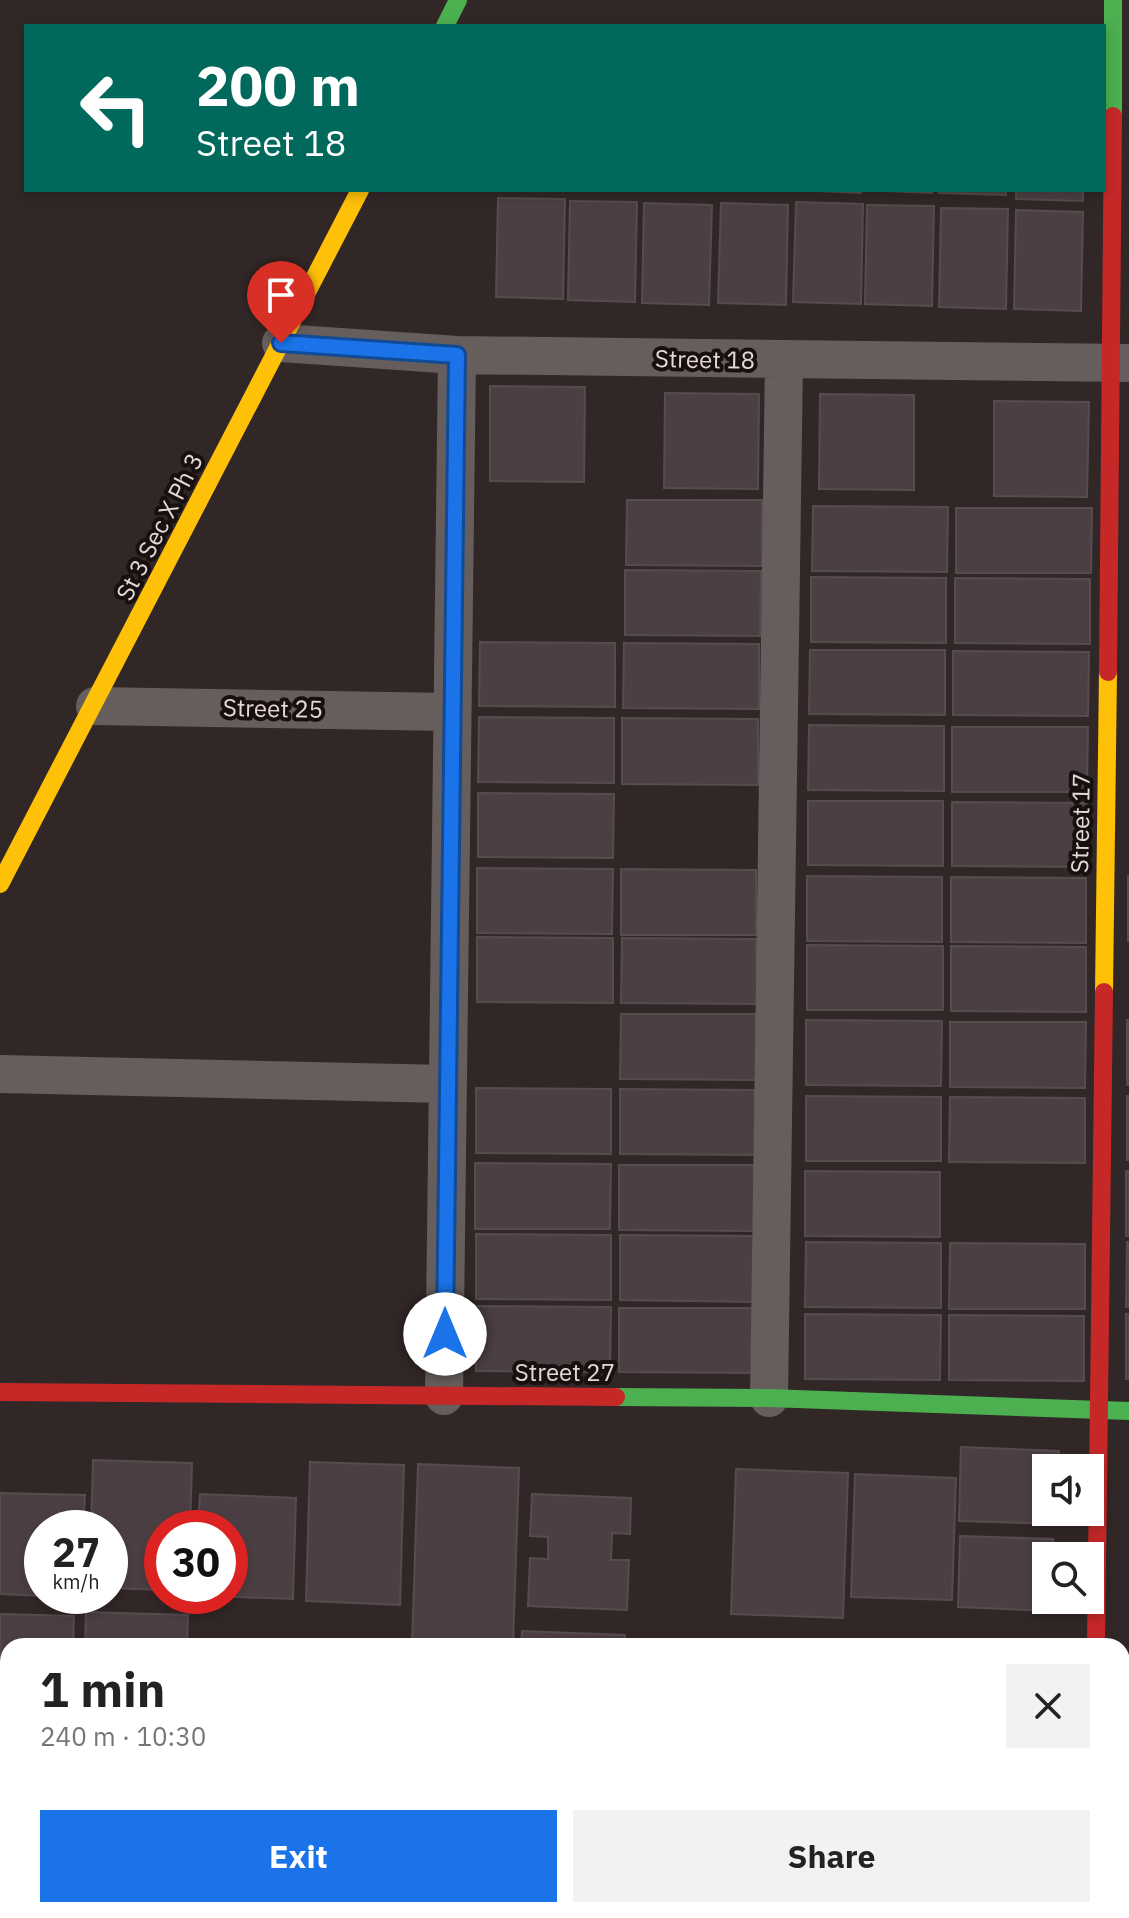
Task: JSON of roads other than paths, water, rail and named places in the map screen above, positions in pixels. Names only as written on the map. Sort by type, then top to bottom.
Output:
[{"type":"street","points":[[446,24],[458,0]]},
{"type":"street","name":"Street 17","points":[[1096,1638],[1096,1411],[1121,362],[1113,0]]},
{"type":"street","name":"St 3 Sec X Ph 3","points":[[0,884],[359,192]]},
{"type":"street","name":"Street 18","points":[[281,343],[457,355],[784,361],[1121,362]]},
{"type":"street","points":[[444,1396],[450,712],[457,355]]},
{"type":"street","points":[[769,1398],[784,361]]},
{"type":"street","name":"Street 25","points":[[95,706],[450,712]]},
{"type":"street","points":[[0,1074],[447,1084]]},
{"type":"street","name":"Street 27","points":[[0,1392],[769,1398],[1129,1411]]}]
